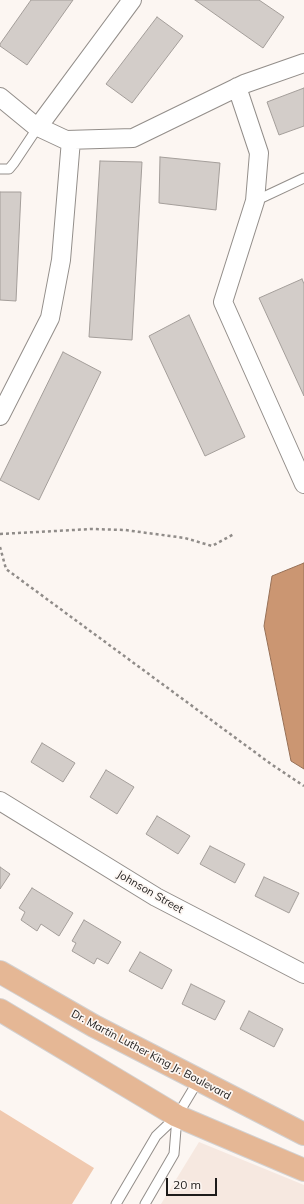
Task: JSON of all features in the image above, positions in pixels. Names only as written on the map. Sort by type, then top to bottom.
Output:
[{"type":"main road","name":"Dr. Martin Luther King Jr. Boulevard","points":[[0,972],[94,1026],[198,1081],[304,1134]]},
{"type":"main road","points":[[0,1010],[177,1116],[304,1170]]},
{"type":"street","points":[[38,127],[132,0]]},
{"type":"street","points":[[0,97],[38,127],[66,140],[133,138],[237,87],[304,63]]},
{"type":"street","points":[[237,87],[259,153],[255,201],[224,302],[304,484]]},
{"type":"street","points":[[0,416],[50,318],[61,260],[71,140]]},
{"type":"street","name":"Johnson Street","points":[[0,801],[156,897],[304,974]]},
{"type":"lane","points":[[0,169],[9,169],[38,127]]},
{"type":"lane","points":[[255,201],[304,178]]},
{"type":"lane","points":[[116,1204],[156,1136],[177,1116],[198,1081]]},
{"type":"lane","points":[[145,1204],[174,1154],[177,1116]]},
{"type":"path","points":[[0,534],[92,529],[125,530],[185,538],[212,546],[234,534]]},
{"type":"path","points":[[0,547],[6,569],[304,786]]},
{"type":"shaded area","points":[[304,563],[304,769],[291,761],[264,626],[272,576]]},
{"type":"shaded area","points":[[0,1110],[94,1168],[72,1204],[0,1204]]},
{"type":"shaded area","points":[[199,1142],[304,1185],[304,1204],[161,1204]]},
{"type":"building","points":[[31,0],[73,0],[27,65],[0,46],[0,44]]},
{"type":"building","points":[[195,0],[259,0],[284,17],[263,48]]},
{"type":"building","points":[[157,17],[183,36],[132,103],[106,84]]},
{"type":"building","points":[[304,88],[304,126],[279,135],[267,102]]},
{"type":"building","points":[[160,157],[220,163],[216,210],[159,203]]},
{"type":"building","points":[[100,161],[142,162],[132,340],[89,337]]},
{"type":"building","points":[[0,192],[21,192],[16,301],[0,300]]},
{"type":"building","points":[[302,279],[304,284],[304,396],[259,298]]},
{"type":"building","points":[[189,315],[245,437],[205,456],[149,336]]},
{"type":"building","points":[[63,352],[101,372],[39,500],[0,480]]},
{"type":"building","points":[[42,743],[75,763],[63,782],[31,762]]},
{"type":"building","points":[[106,770],[134,787],[117,814],[90,797]]},
{"type":"building","points":[[157,816],[190,836],[178,854],[146,834]]},
{"type":"building","points":[[210,846],[245,864],[235,883],[200,864]]},
{"type":"building","points":[[0,867],[10,874],[0,889]]},
{"type":"building","points":[[264,877],[299,893],[289,913],[255,896]]},
{"type":"building","points":[[32,888],[73,913],[59,936],[41,924],[37,931],[21,920],[25,912],[19,908]]},
{"type":"building","points":[[84,920],[121,942],[108,964],[97,958],[94,964],[72,951],[76,943],[72,941]]},
{"type":"building","points":[[140,952],[172,970],[162,989],[129,971]]},
{"type":"building","points":[[191,984],[225,1001],[215,1020],[182,1004]]},
{"type":"building","points":[[249,1011],[283,1029],[274,1047],[240,1029]]}]
